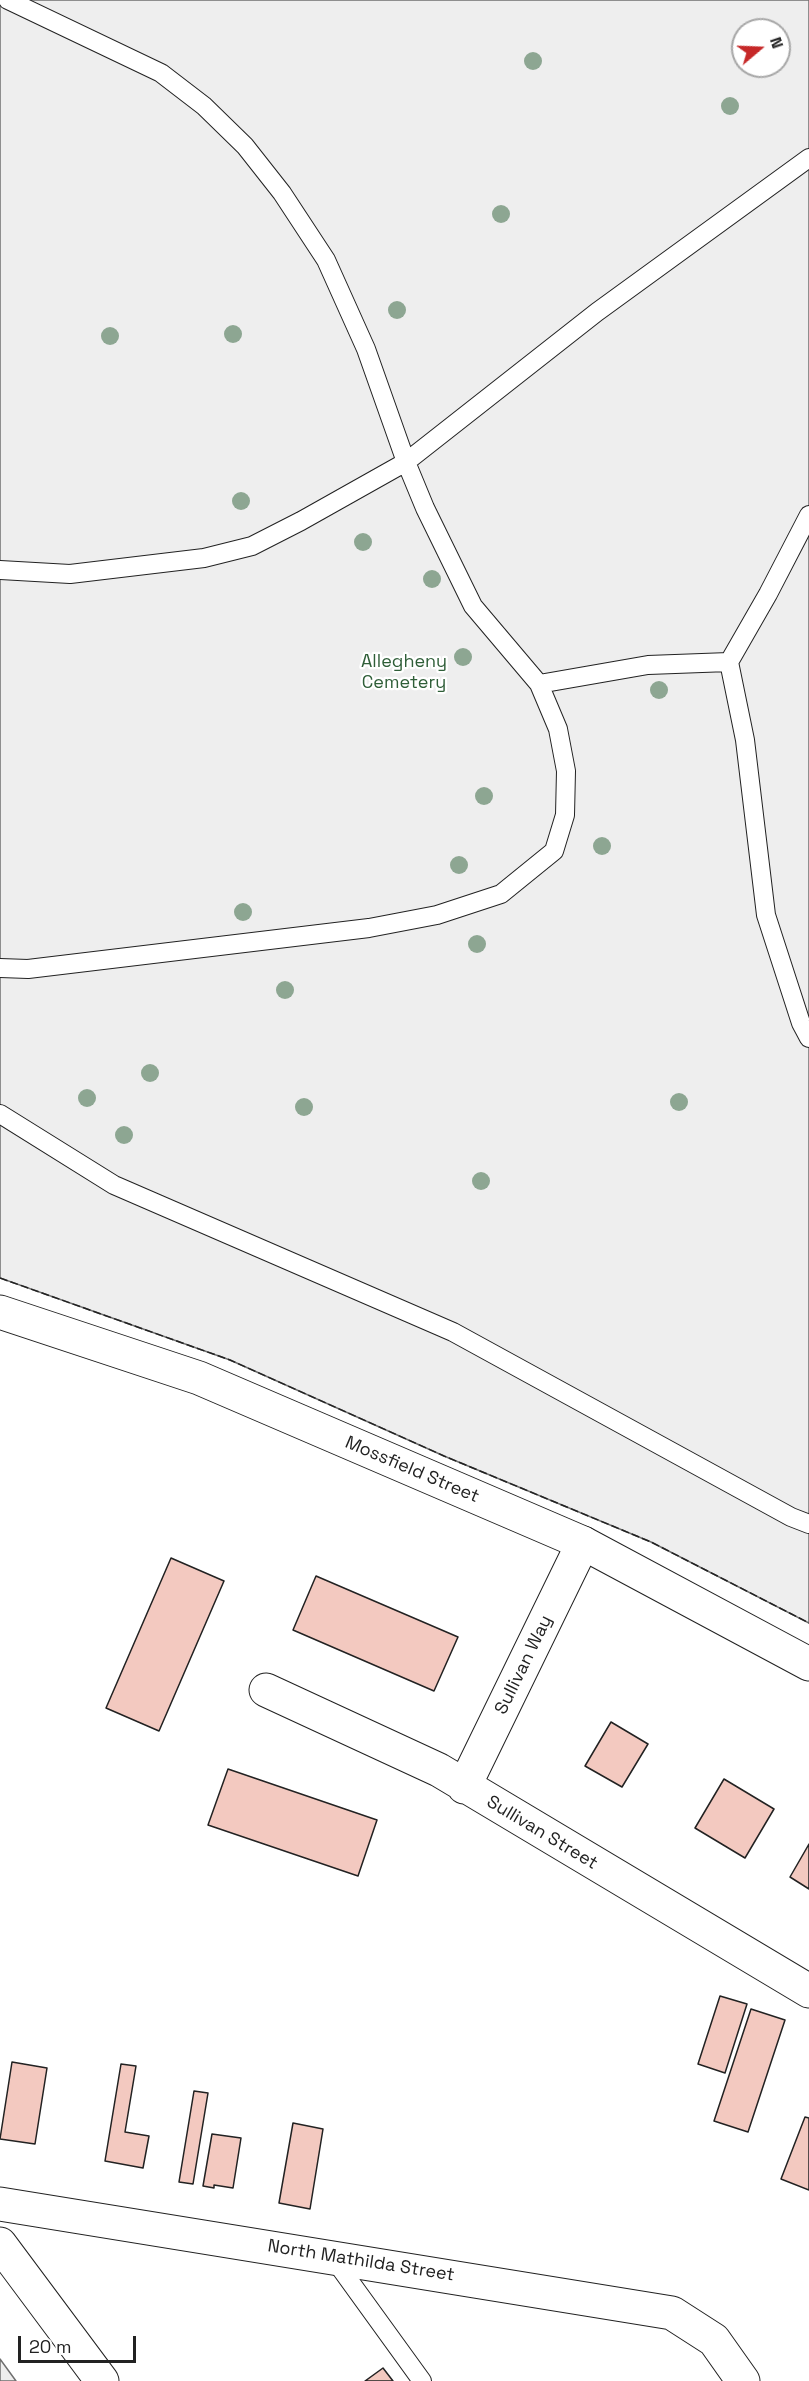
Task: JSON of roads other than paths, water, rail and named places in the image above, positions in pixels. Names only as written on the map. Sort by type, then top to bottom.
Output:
[{"type":"street","name":"Mossfield Street","points":[[0,1312],[199,1378],[583,1543],[809,1664]]},
{"type":"street","name":"Sullivan Way","points":[[464,1787],[583,1543]]},
{"type":"street","name":"Sullivan Street","points":[[266,1690],[439,1770],[809,1991]]},
{"type":"street","name":"North Mathilda Street","points":[[0,2204],[332,2256],[672,2313],[714,2340],[743,2381]]},
{"type":"street","points":[[0,2244],[102,2381]]},
{"type":"lane","points":[[0,968],[28,969],[369,928],[437,915],[501,894],[554,851],[565,815],[566,771],[558,729],[539,684],[473,606],[425,508],[406,462],[366,349],[326,260],[282,193],[245,146],[204,106],[161,73],[8,0]]},
{"type":"lane","points":[[0,570],[70,574],[204,558],[252,546],[406,462],[597,312],[809,158]]},
{"type":"lane","points":[[809,515],[729,662],[745,740],[766,915],[801,1023],[809,1038]]},
{"type":"lane","points":[[539,684],[648,665],[729,662]]},
{"type":"lane","points":[[0,1114],[114,1185],[453,1332],[791,1517],[809,1524]]},
{"type":"lane","points":[[332,2256],[422,2381]]},
{"type":"park label","name":"Allegheny Cemetery","points":[[404,672]]}]
